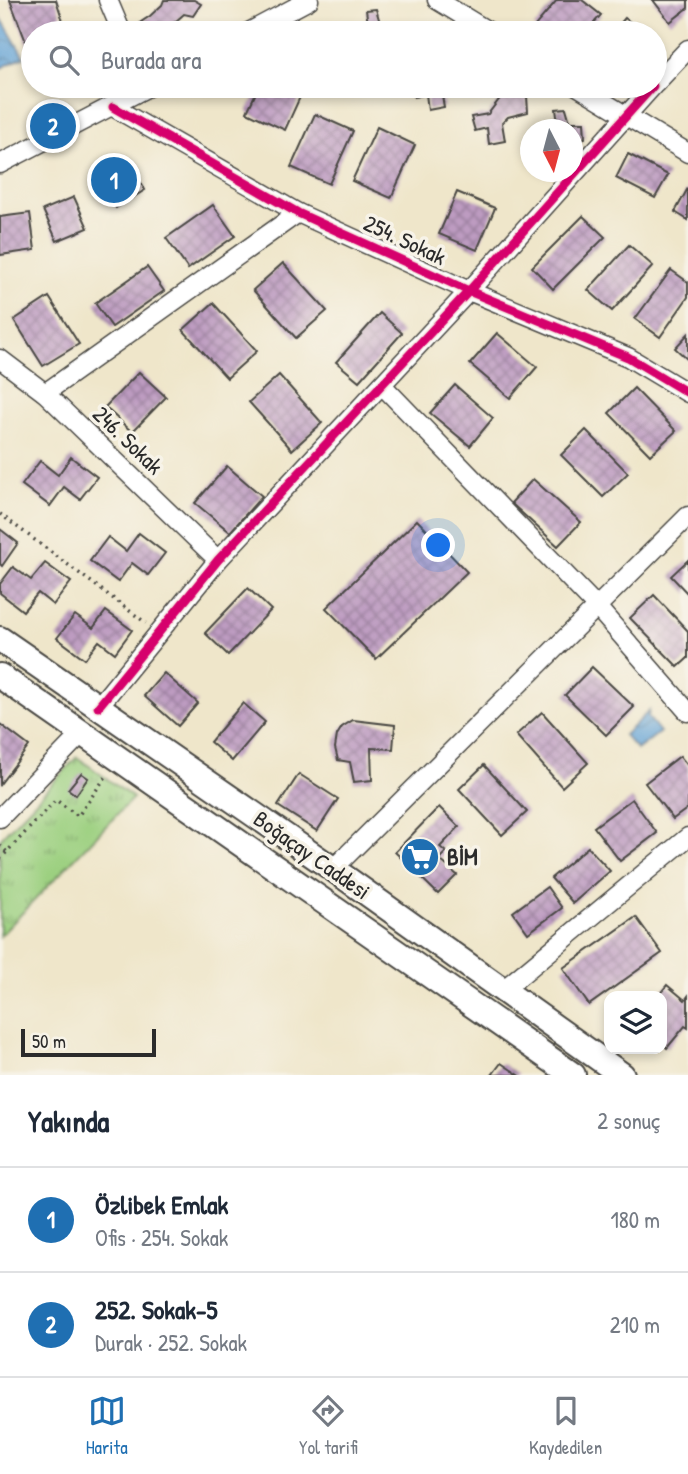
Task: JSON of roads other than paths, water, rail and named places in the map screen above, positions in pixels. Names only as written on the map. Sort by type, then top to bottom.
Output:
[{"type":"main road","name":"Boğaçay Caddesi","points":[[0,639],[333,869],[622,1075]]},
{"type":"main road","name":"Boğaçay Caddesi","points":[[0,676],[573,1075]]},
{"type":"street","points":[[108,0],[117,21]]},
{"type":"street","points":[[270,21],[309,0]]},
{"type":"street","points":[[437,0],[471,21]]},
{"type":"street","points":[[667,71],[688,49]]},
{"type":"street","points":[[0,164],[128,98]]},
{"type":"street","points":[[597,98],[688,153]]},
{"type":"street","points":[[98,707],[218,561],[469,291],[642,98]]},
{"type":"street","name":"254. Sokak","points":[[113,107],[298,212],[469,291],[628,357],[688,393]]},
{"type":"street","points":[[45,393],[298,212]]},
{"type":"street","name":"246. Sokak","points":[[0,359],[45,393],[218,561]]},
{"type":"street","points":[[382,385],[597,607],[688,712]]},
{"type":"street","points":[[333,869],[688,516]]},
{"type":"street","points":[[0,818],[82,733]]},
{"type":"street","points":[[503,990],[688,837]]},
{"type":"water","points":[[0,16],[21,52],[21,58],[1,68]]},
{"type":"water","points":[[649,711],[648,717],[660,732],[637,750],[624,735]]},
{"type":"place","name":"252. Sokak-5","points":[[53,126]]},
{"type":"place","name":"Özlibek Emlak","points":[[114,180]]},
{"type":"place","name":"BİM","points":[[420,857]]}]
